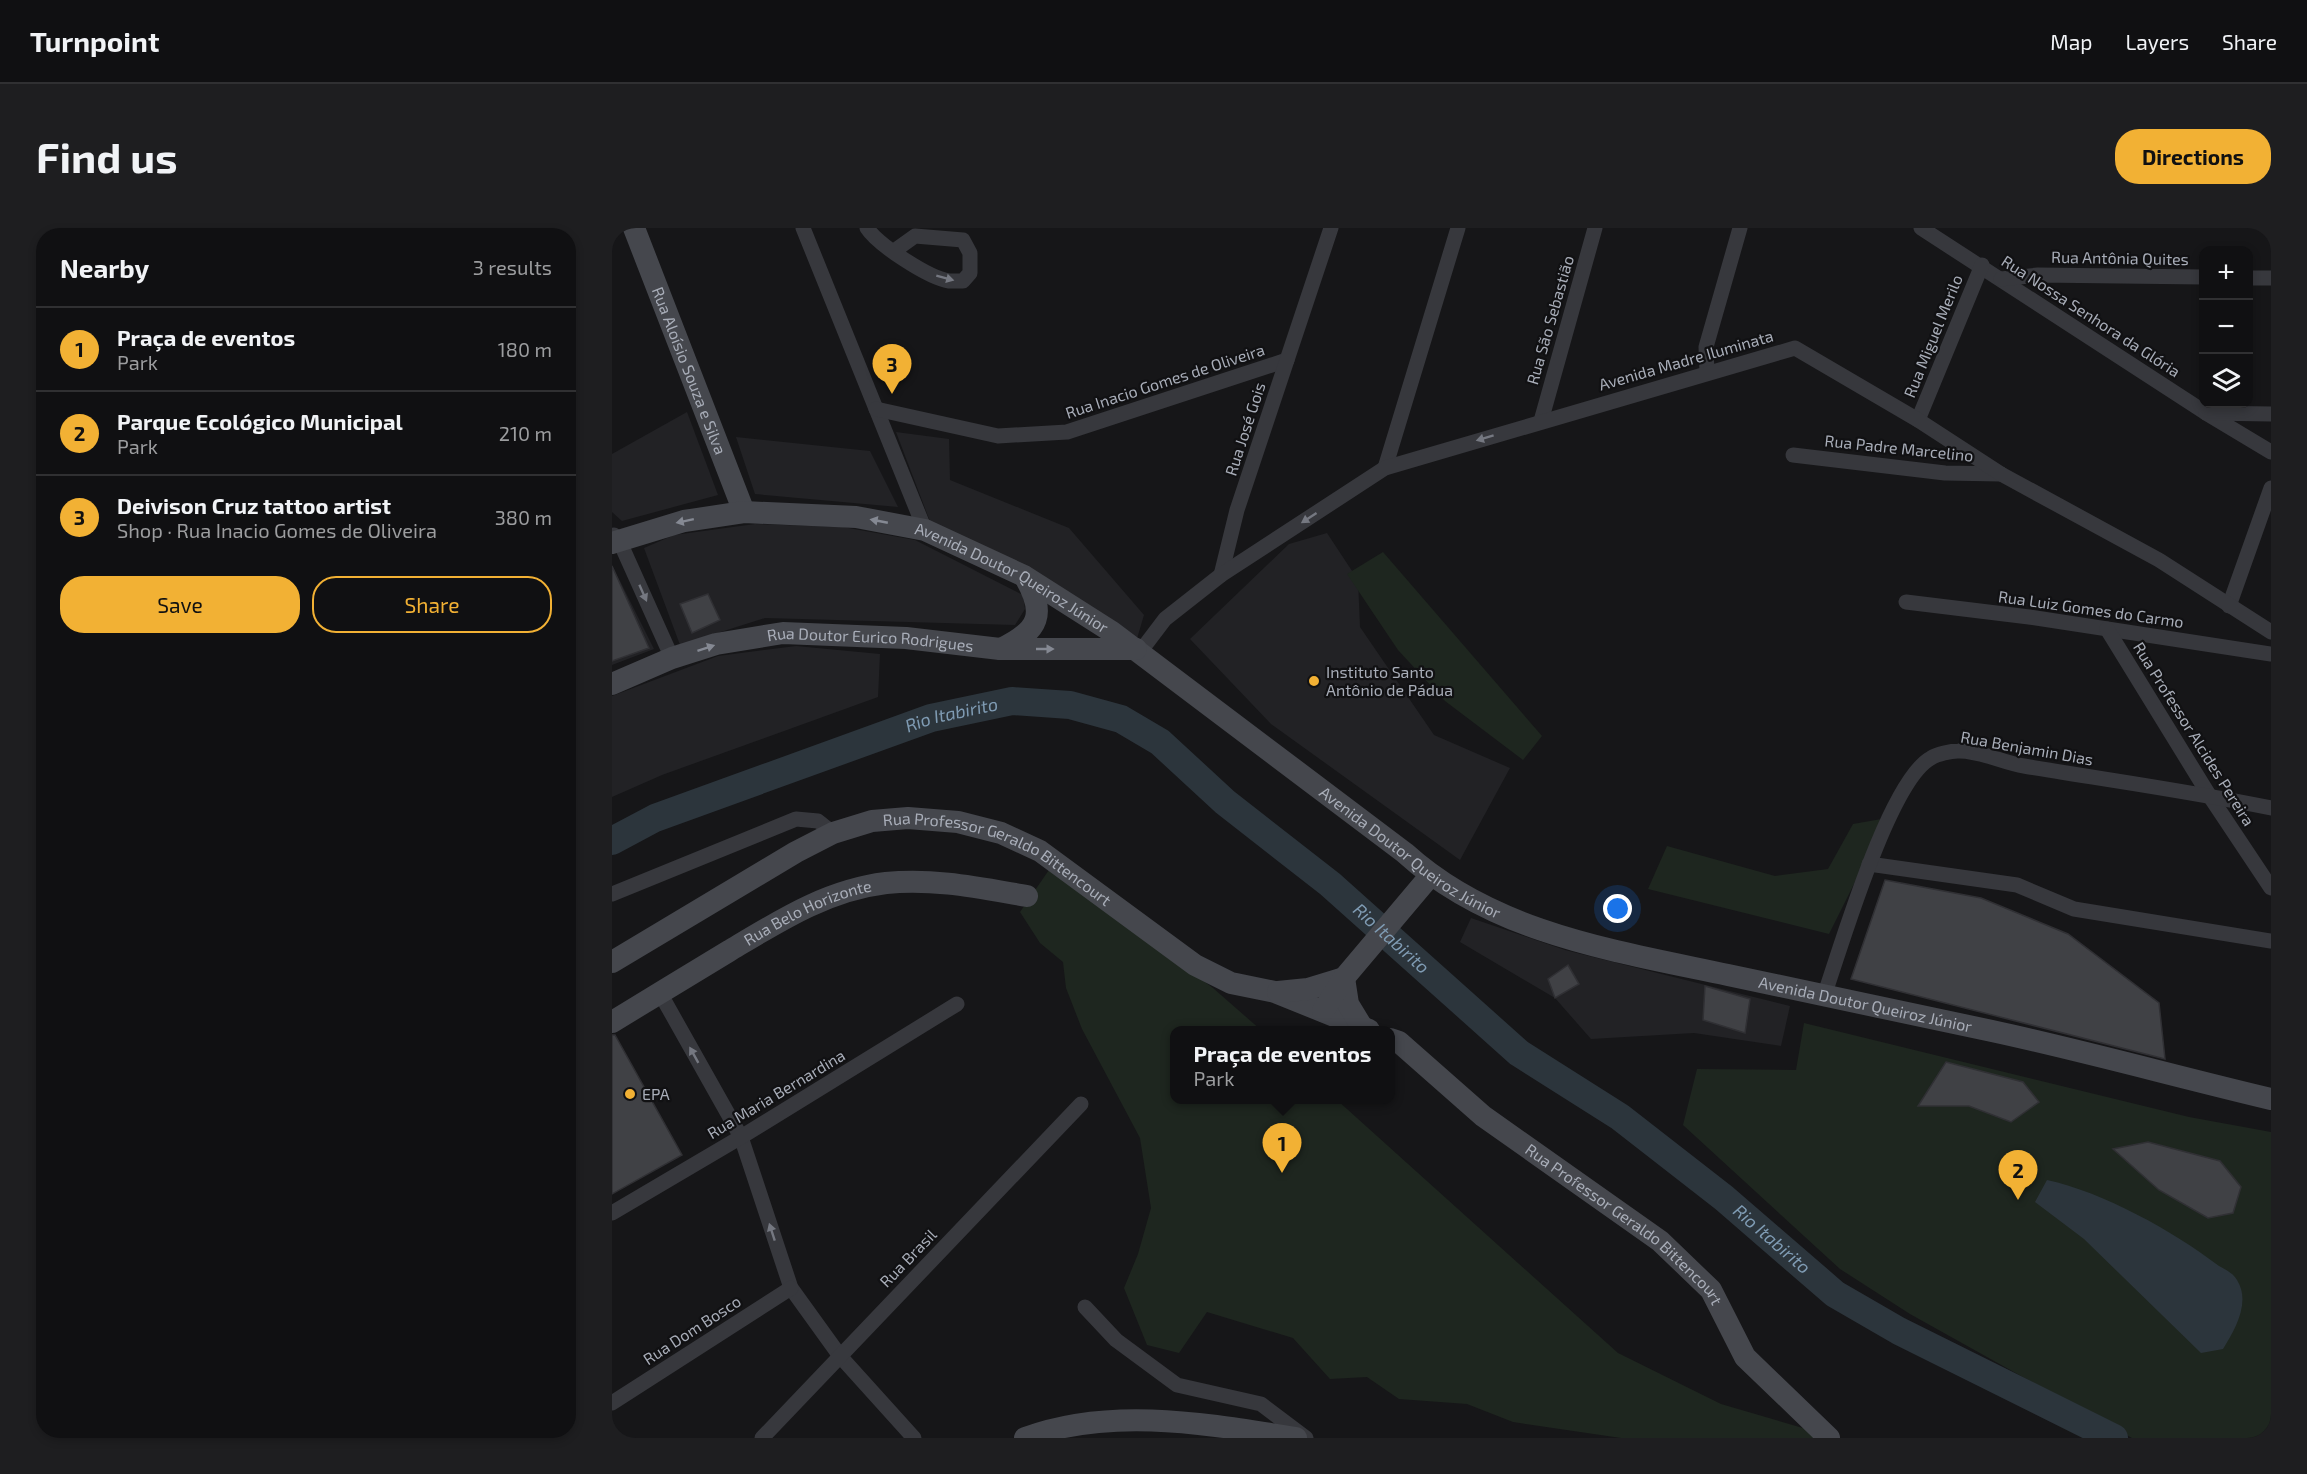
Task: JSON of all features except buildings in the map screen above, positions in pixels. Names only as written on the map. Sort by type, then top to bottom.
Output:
[{"type":"main road","name":"Rua Aloísio Souza e Silva","points":[[634,228],[744,512]]},
{"type":"main road","name":"Avenida Doutor Queiroz Júnior","points":[[614,539],[684,521],[744,512],[856,517],[925,530],[1024,576],[1138,651],[1214,711],[1405,853],[1430,876],[1455,892],[1508,917],[1582,944],[1994,1031],[2271,1099]]},
{"type":"main road","points":[[1000,649],[1028,633],[1036,622],[1038,608],[1035,595],[1024,576]]},
{"type":"main road","name":"Rua Doutor Eurico Rodrigues","points":[[612,684],[672,658],[716,645],[783,633],[906,638],[1000,649],[1138,651]]},
{"type":"main road","name":"Rua Professor Geraldo Bittencourt","points":[[612,962],[796,852],[833,833],[872,821],[908,818],[958,822],[1001,833],[1040,851],[1195,965],[1231,982],[1275,992],[1359,1026]]},
{"type":"main road","points":[[1323,1011],[1348,973],[1430,876]]},
{"type":"main road","name":"Rua Belo Horizonte","points":[[612,1022],[787,916],[841,892],[884,884],[913,882],[973,886],[1027,896]]},
{"type":"main road","points":[[1275,992],[1308,989],[1348,973]]},
{"type":"main road","points":[[1348,973],[1348,1004],[1364,1026]]},
{"type":"main road","name":"Rua Professor Geraldo Bittencourt","points":[[1395,1041],[1483,1116],[1660,1242],[1711,1290],[1745,1357],[1829,1438]]},
{"type":"main road","points":[[1025,1438],[1083,1422],[1157,1420],[1221,1432],[1296,1438]]},
{"type":"street","points":[[803,228],[925,530]]},
{"type":"street","points":[[867,228],[894,251],[926,272],[948,281],[963,281],[970,273],[970,253],[963,240],[915,236],[894,251]]},
{"type":"street","name":"Rua José Gois","points":[[1221,574],[1237,510],[1330,228]]},
{"type":"street","name":"Rua São Sebastião","points":[[1540,421],[1594,228]]},
{"type":"street","points":[[1707,373],[1706,347],[1740,228]]},
{"type":"street","name":"Rua Nossa Senhora da Glória","points":[[1921,228],[1982,265],[2206,413],[2271,452]]},
{"type":"street","points":[[1386,468],[1460,229]]},
{"type":"street","name":"Rua Miguel Merilo","points":[[1918,420],[1982,265]]},
{"type":"street","name":"Rua Antônia Quites","points":[[2001,279],[2038,275],[2199,277]]},
{"type":"street","points":[[2253,278],[2271,278]]},
{"type":"street","name":"Avenida Madre Iluminata","points":[[1138,651],[1165,619],[1221,574],[1386,468],[1795,348],[1918,420],[2001,474],[2159,560],[2271,632]]},
{"type":"street","name":"Rua Inacio Gomes de Oliveira","points":[[876,409],[998,436],[1067,432],[1287,360]]},
{"type":"street","points":[[2206,413],[2271,414]]},
{"type":"street","name":"Rua Padre Marcelino","points":[[1793,455],[1945,474],[2001,474]]},
{"type":"street","points":[[2229,606],[2271,488]]},
{"type":"street","points":[[614,539],[672,658]]},
{"type":"street","name":"Rua Luiz Gomes do Carmo","points":[[1906,602],[2271,654]]},
{"type":"street","name":"Rua Professor Alcides Pereira","points":[[2107,629],[2209,795],[2271,888]]},
{"type":"street","name":"Rua Benjamin Dias","points":[[1824,996],[1869,864],[1913,773],[1932,757],[1958,751],[2020,766],[2209,795],[2271,808]]},
{"type":"street","points":[[612,894],[796,819],[818,821],[833,833]]},
{"type":"street","points":[[1869,864],[2017,885],[2074,909],[2271,941]]},
{"type":"street","points":[[660,993],[741,1137],[791,1288],[840,1356],[914,1438]]},
{"type":"street","name":"Rua Maria Bernardina","points":[[612,1213],[741,1137],[957,1004]]},
{"type":"street","name":"Rua Brasil","points":[[762,1438],[1081,1104]]},
{"type":"street","name":"Rua Dom Bosco","points":[[612,1403],[791,1288]]},
{"type":"street","points":[[1086,1307],[1116,1340],[1177,1385],[1261,1404],[1306,1438]]},
{"type":"shaded area","points":[[687,412],[718,495],[622,521],[612,512],[612,454]]},
{"type":"shaded area","points":[[896,432],[949,439],[950,480],[1069,528],[1144,615],[1136,642],[931,524]]},
{"type":"shaded area","points":[[736,437],[870,451],[898,507],[755,494]]},
{"type":"shaded area","points":[[755,524],[843,527],[915,540],[1023,595],[1025,609],[1015,625],[765,618],[680,645],[644,548],[674,535]]},
{"type":"shaded area","name":"Instituto Santo Antônio de Pádua","points":[[1327,533],[1358,580],[1360,627],[1434,735],[1510,768],[1460,860],[1271,724],[1190,639],[1289,544]]},
{"type":"shaded area","points":[[1383,552],[1542,736],[1523,760],[1445,701],[1398,650],[1347,574]]},
{"type":"shaded area","points":[[612,565],[654,649],[612,665]]},
{"type":"shaded area","points":[[796,646],[880,654],[878,697],[662,775],[612,797],[612,696],[718,656]]},
{"type":"shaded area","points":[[1887,818],[1829,934],[1648,889],[1667,846],[1775,876],[1828,869],[1853,824]]},
{"type":"shaded area","points":[[1051,867],[1213,988],[1256,1026],[1170,1026],[1170,1104],[1341,1104],[1618,1353],[1721,1404],[1837,1438],[1621,1438],[1513,1422],[1467,1404],[1399,1399],[1367,1377],[1330,1379],[1293,1338],[1207,1312],[1179,1353],[1147,1345],[1124,1288],[1138,1254],[1151,1208],[1140,1138],[1082,1029],[1066,988],[1063,962],[1040,943],[1020,912]]},
{"type":"shaded area","points":[[1471,918],[1565,950],[1790,1006],[1781,1046],[1694,1033],[1591,1039],[1555,998],[1460,942]]},
{"type":"shaded area","points":[[1804,1023],[2189,1117],[2271,1132],[2271,1438],[2132,1438],[1910,1314],[1840,1269],[1683,1125],[1697,1069],[1796,1070]]},
{"type":"shaded area","points":[[2047,1180],[2091,1194],[2137,1214],[2181,1239],[2234,1276],[2241,1289],[2242,1306],[2240,1316],[2223,1349],[2201,1353],[2084,1239],[2035,1202]]},
{"type":"waterway","name":"Rio Itabirito","points":[[612,841],[655,818],[931,718],[1012,701],[1070,705],[1121,719],[1160,742],[1225,802],[1330,884],[1519,1053],[1620,1117],[1724,1198],[1835,1294],[1899,1331],[2114,1438]]},
{"type":"place","name":"Deivison Cruz tattoo artist","points":[[892,394]]},
{"type":"place","name":"Instituto Santo Antônio de Pádua","points":[[1314,681]]},
{"type":"place","name":"EPA","points":[[630,1094]]},
{"type":"place","name":"Praça de eventos","points":[[1282,1173]]},
{"type":"place","name":"Parque Ecológico Municipal","points":[[2018,1200]]}]
